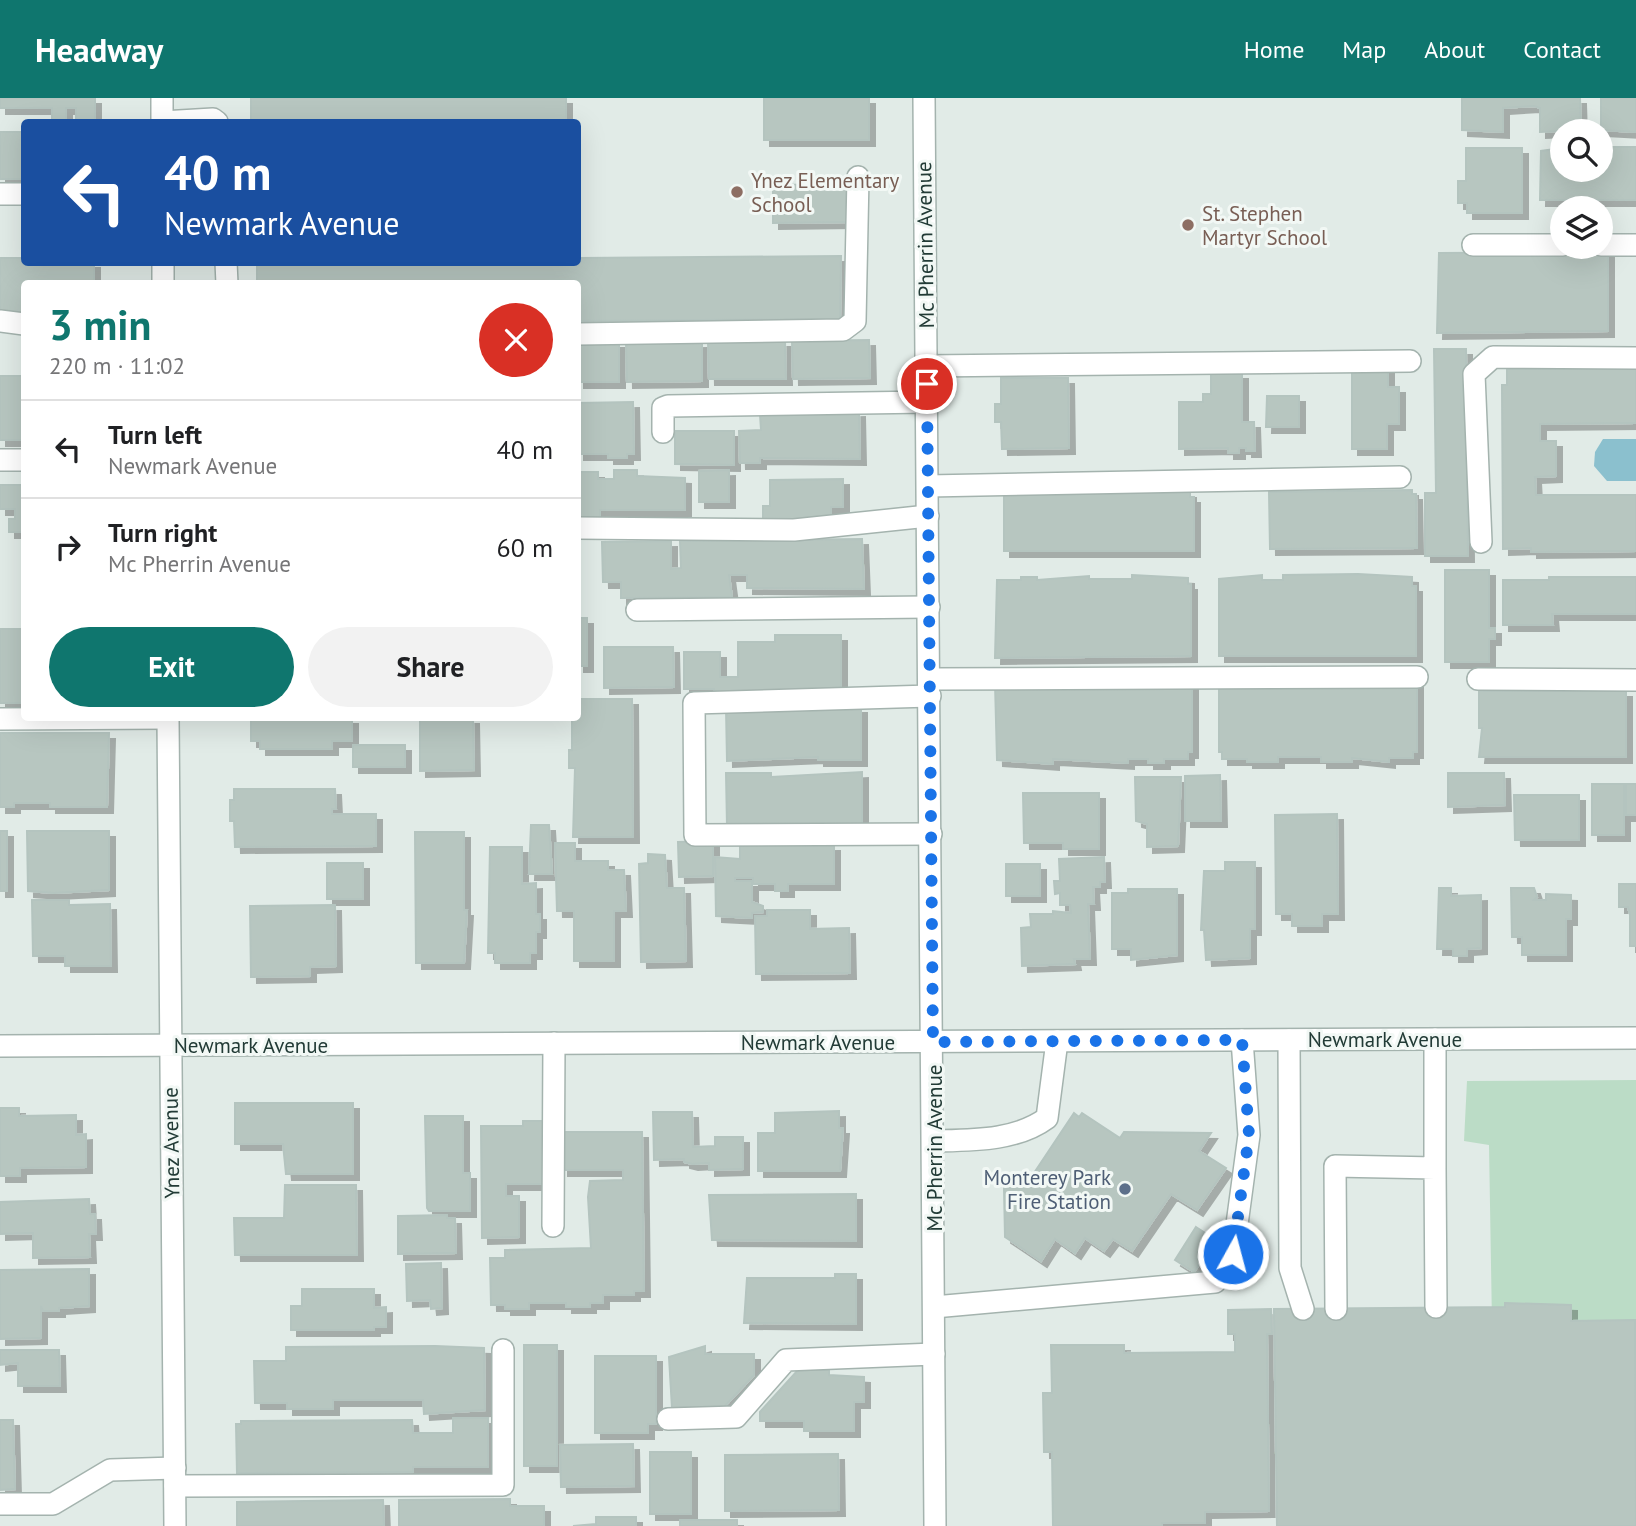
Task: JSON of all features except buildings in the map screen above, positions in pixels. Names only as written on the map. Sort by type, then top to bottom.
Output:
[{"type":"street","points":[[162,98],[162,119]]},
{"type":"street","name":"Mc Pherrin Avenue","points":[[924,98],[932,834],[935,1526]]},
{"type":"street","points":[[581,334],[844,330],[855,321],[858,177]]},
{"type":"street","points":[[0,194],[21,194]]},
{"type":"street","points":[[1474,246],[1550,246]]},
{"type":"street","points":[[1613,246],[1636,246]]},
{"type":"street","points":[[0,321],[21,324]]},
{"type":"street","points":[[1481,542],[1474,374],[1493,357],[1636,358]]},
{"type":"street","points":[[927,366],[1410,361]]},
{"type":"street","points":[[663,432],[663,408],[668,406],[927,401]]},
{"type":"street","points":[[0,460],[21,460]]},
{"type":"street","points":[[928,486],[1401,478]]},
{"type":"street","points":[[581,528],[794,530],[928,516]]},
{"type":"street","points":[[637,610],[929,607]]},
{"type":"street","points":[[932,834],[695,835],[694,702],[930,687],[1418,677]]},
{"type":"street","points":[[1478,679],[1636,680]]},
{"type":"street","points":[[0,719],[21,719]]},
{"type":"street","name":"Ynez Avenue","points":[[168,721],[175,1526]]},
{"type":"street","name":"Newmark Avenue","points":[[0,1046],[1636,1038]]},
{"type":"street","points":[[1434,1039],[1436,1307]]},
{"type":"street","points":[[934,1307],[1215,1282],[1233,1254],[1249,1135],[1242,1040]]},
{"type":"street","points":[[1289,1040],[1290,1268],[1303,1309]]},
{"type":"street","points":[[934,1141],[974,1140],[1030,1130],[1047,1118],[1056,1041]]},
{"type":"street","points":[[553,1226],[554,1043]]},
{"type":"street","points":[[1336,1309],[1335,1166],[1436,1168]]},
{"type":"street","points":[[0,1504],[53,1504],[110,1470],[175,1477],[503,1485],[503,1350]]},
{"type":"street","points":[[668,1419],[736,1417],[786,1360],[934,1354]]},
{"type":"green space","points":[[1636,1080],[1636,1322],[1492,1324],[1489,1145],[1464,1141],[1467,1081]]},
{"type":"water","points":[[1603,439],[1636,439],[1636,481],[1607,481],[1594,466],[1595,452]]},
{"type":"place","name":"Ynez Elementary School","points":[[737,192]]},
{"type":"place","name":"St. Stephen Martyr School","points":[[1188,225]]},
{"type":"place","name":"Monterey Park Fire Station","points":[[1125,1189]]},
{"type":"route","points":[[927,384],[933,1042],[1242,1040],[1249,1135],[1233,1254]]}]
